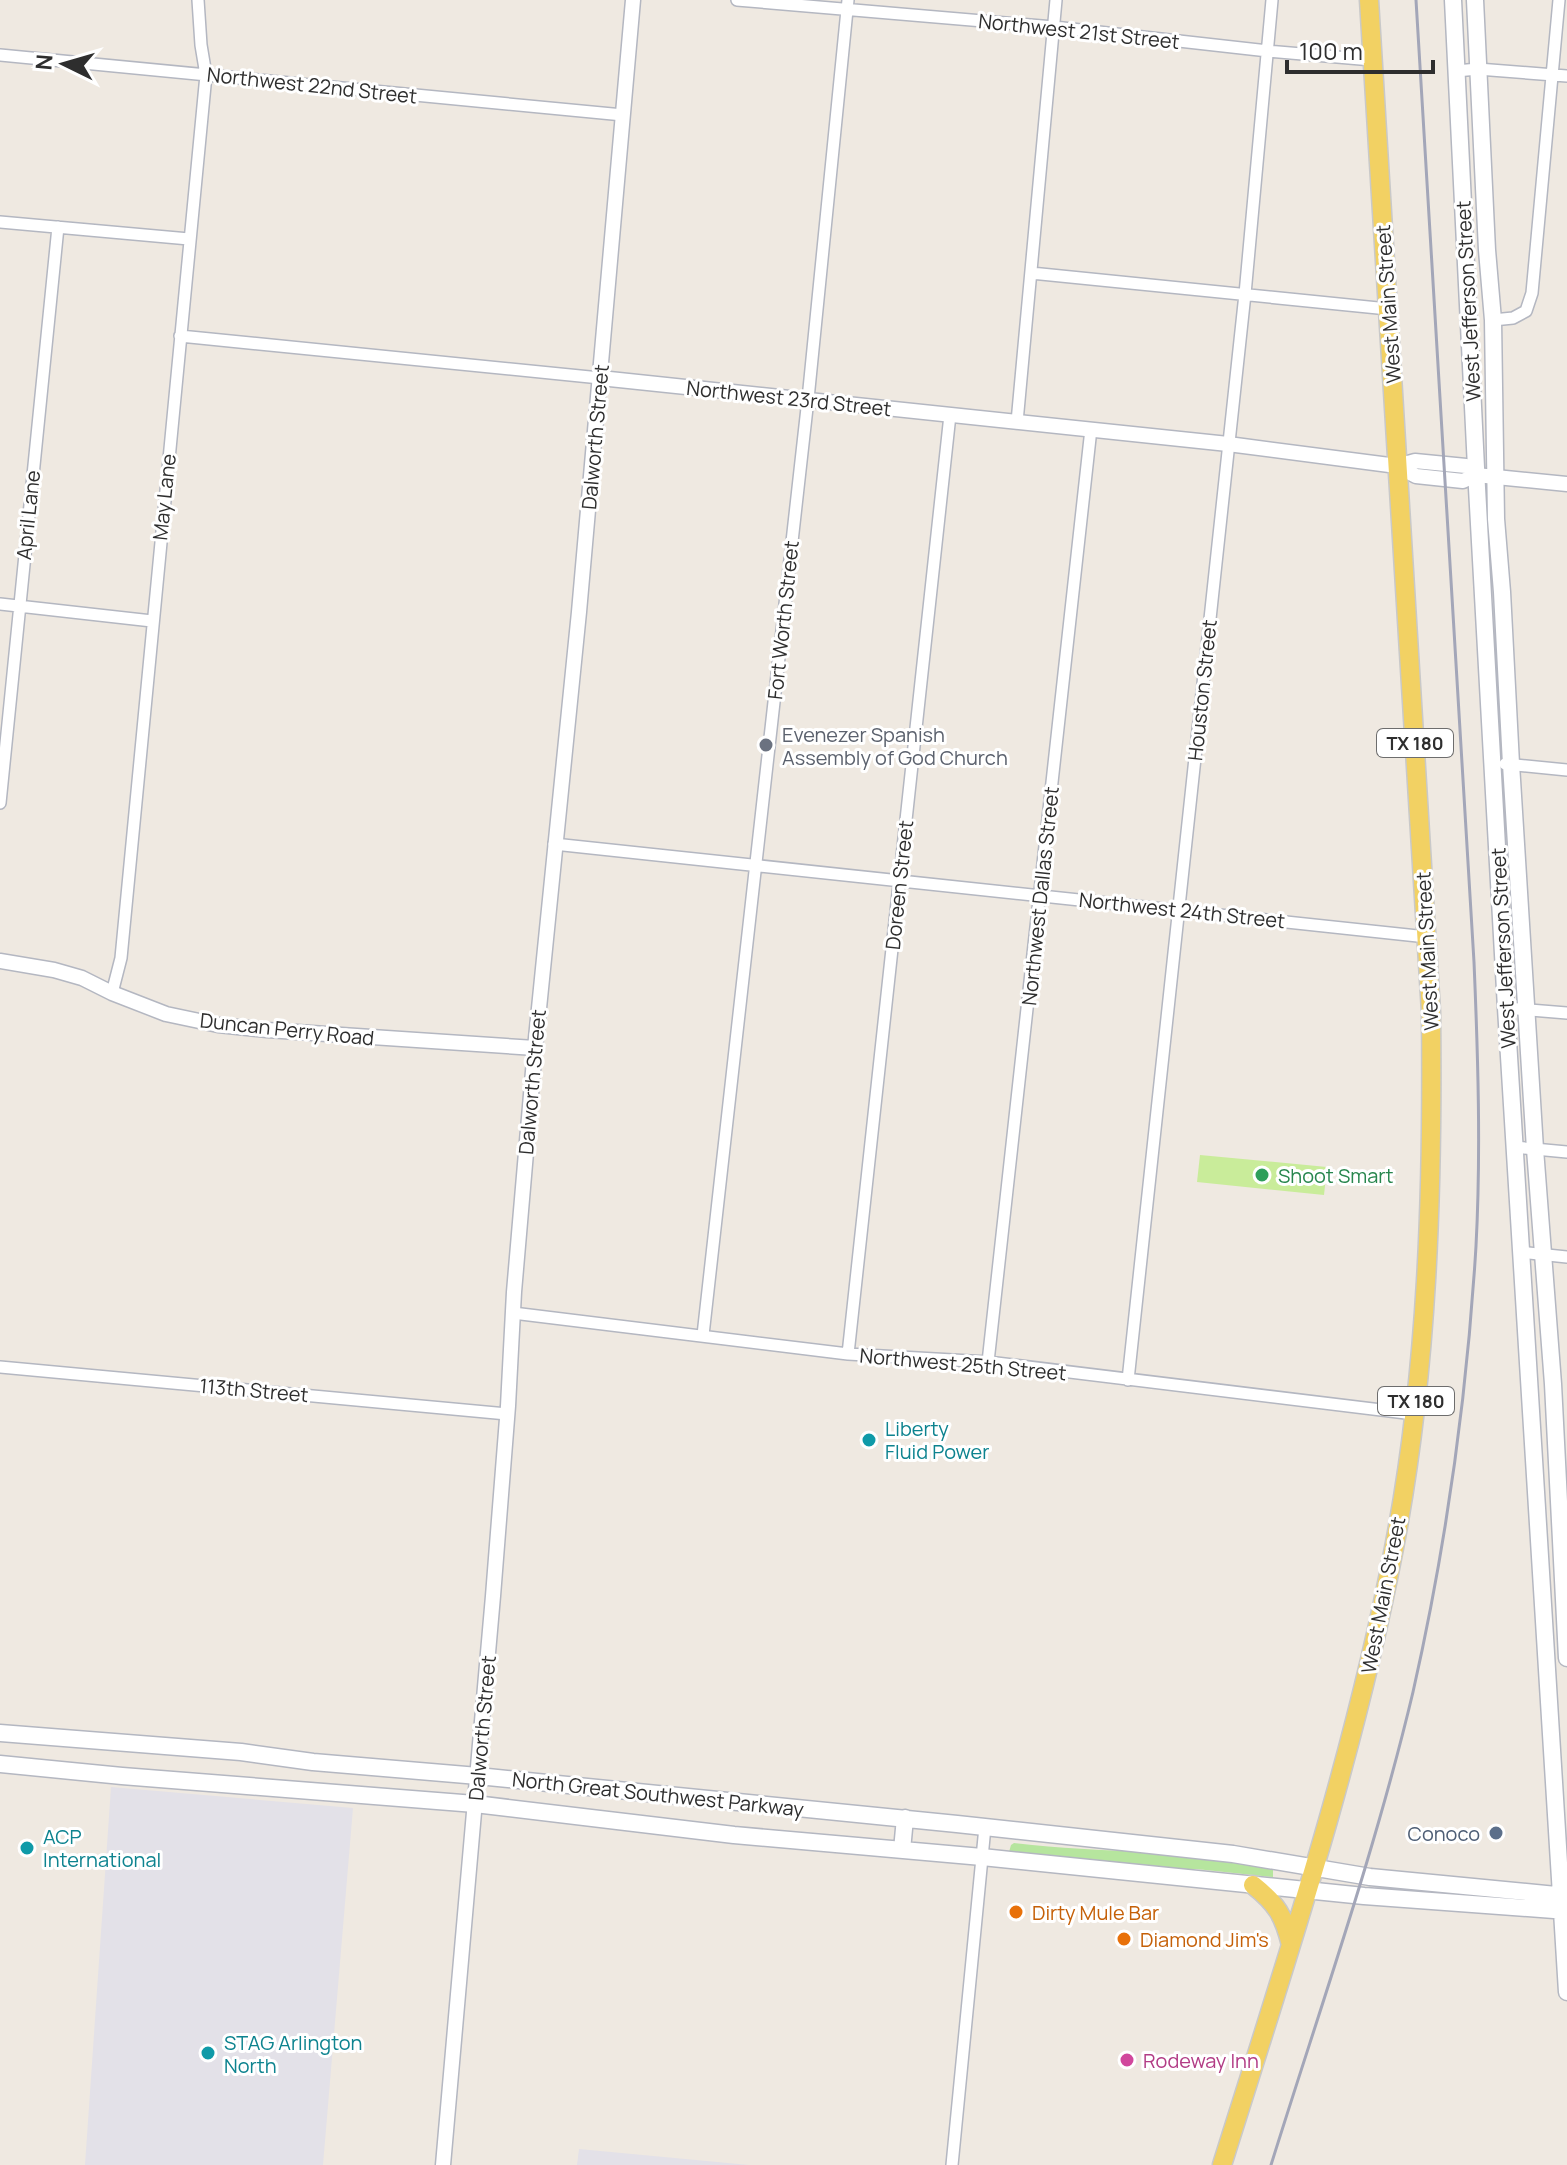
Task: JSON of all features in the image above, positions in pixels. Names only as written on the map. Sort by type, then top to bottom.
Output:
[{"type":"main road","name":"West Main Street","points":[[1309,1891],[1369,1672],[1395,1546],[1422,1340],[1432,1119],[1427,937],[1369,0]]},
{"type":"main road","name":"West Jefferson Street","points":[[1453,0],[1476,475],[1523,1302],[1543,1619],[1560,1767],[1567,1992]]},
{"type":"main road","name":"West Jefferson Street","points":[[1475,0],[1493,320],[1496,519],[1535,1149],[1548,1301],[1567,1658]]},
{"type":"main road","points":[[1485,628],[1504,625]]},
{"type":"main road","points":[[1523,1302],[1548,1301]]},
{"type":"main road","points":[[1532,1422],[1555,1420]]},
{"type":"main road","points":[[1543,1619],[1564,1618]]},
{"type":"main road","name":"North Great Southwest Parkway","points":[[0,1733],[237,1751],[313,1762],[905,1818],[1233,1854],[1315,1869],[1473,1888],[1565,1904]]},
{"type":"main road","name":"North Great Southwest Parkway","points":[[0,1764],[475,1804],[734,1835],[1309,1891],[1565,1904]]},
{"type":"main road","points":[[902,1850],[905,1818]]},
{"type":"main road","points":[[1253,1885],[1271,1899],[1280,1911],[1291,1946]]},
{"type":"main road","name":"TX 180","points":[[1222,2165],[1309,1891]]},
{"type":"street","name":"May Lane","points":[[112,993],[121,958],[206,75],[198,0]]},
{"type":"street","name":"Dalworth Street","points":[[443,2165],[478,1776],[535,1048],[579,612],[633,0]]},
{"type":"street","name":"Northwest 21st Street","points":[[737,0],[847,4],[1372,60]]},
{"type":"street","points":[[1017,422],[1056,0]]},
{"type":"street","name":"Houston Street","points":[[1128,1380],[1245,294],[1272,0]]},
{"type":"street","points":[[1493,320],[1513,318],[1526,311],[1532,293],[1559,0]]},
{"type":"street","name":"Fort Worth Street","points":[[703,1335],[808,399],[847,4]]},
{"type":"street","name":"Northwest 22nd Street","points":[[0,55],[623,115]]},
{"type":"street","points":[[1456,71],[1478,69],[1567,76]]},
{"type":"street","points":[[0,222],[189,239]]},
{"type":"street","name":"April Lane","points":[[0,803],[58,227]]},
{"type":"street","points":[[1031,273],[1388,309]]},
{"type":"street","name":"Northwest 23rd Street","points":[[180,336],[1228,444],[1397,466],[1416,476],[1463,481],[1476,475],[1567,484]]},
{"type":"street","name":"Doreen Street","points":[[848,1354],[950,415]]},
{"type":"street","name":"Northwest Dallas Street","points":[[988,1362],[1091,429]]},
{"type":"street","points":[[0,604],[152,621]]},
{"type":"street","points":[[1492,766],[1511,764],[1567,770]]},
{"type":"street","name":"Northwest 24th Street","points":[[554,844],[1427,937]]},
{"type":"street","name":"Duncan Perry Road","points":[[0,961],[82,978],[166,1014],[218,1025],[535,1048]]},
{"type":"street","points":[[1506,1008],[1567,1013]]},
{"type":"street","points":[[1514,1147],[1567,1152]]},
{"type":"street","points":[[1520,1252],[1567,1257]]},
{"type":"street","name":"Northwest 25th Street","points":[[513,1313],[848,1354],[988,1362],[1414,1414]]},
{"type":"street","name":"113th Street","points":[[0,1367],[507,1414]]},
{"type":"street","points":[[952,2165],[985,1827]]},
{"type":"shaded area","points":[[111,1787],[353,1808],[323,2165],[85,2165]]},
{"type":"shaded area","points":[[579,2149],[749,2165],[577,2165]]},
{"type":"green space","name":"Shoot Smart","points":[[1200,1155],[1327,1167],[1324,1195],[1197,1182]]},
{"type":"green space","points":[[1014,1843],[1209,1858],[1273,1869],[1273,1877],[1196,1869],[1134,1869],[1009,1852]]},
{"type":"railway","points":[[1271,2165],[1364,1871],[1413,1692],[1436,1582],[1454,1470],[1476,1246],[1478,1104],[1474,962],[1416,0]]},
{"type":"place","name":"Evenezer Spanish Assembly of God Church","points":[[766,745]]},
{"type":"place","name":"Shoot Smart","points":[[1262,1175]]},
{"type":"place","name":"Liberty Fluid Power","points":[[869,1440]]},
{"type":"place","name":"Conoco","points":[[1496,1833]]},
{"type":"place","name":"ACP International","points":[[27,1848]]},
{"type":"place","name":"Dirty Mule Bar","points":[[1016,1912]]},
{"type":"place","name":"Diamond Jim's","points":[[1124,1939]]},
{"type":"place","name":"STAG Arlington North","points":[[208,2053]]},
{"type":"place","name":"Rodeway Inn","points":[[1127,2060]]}]
